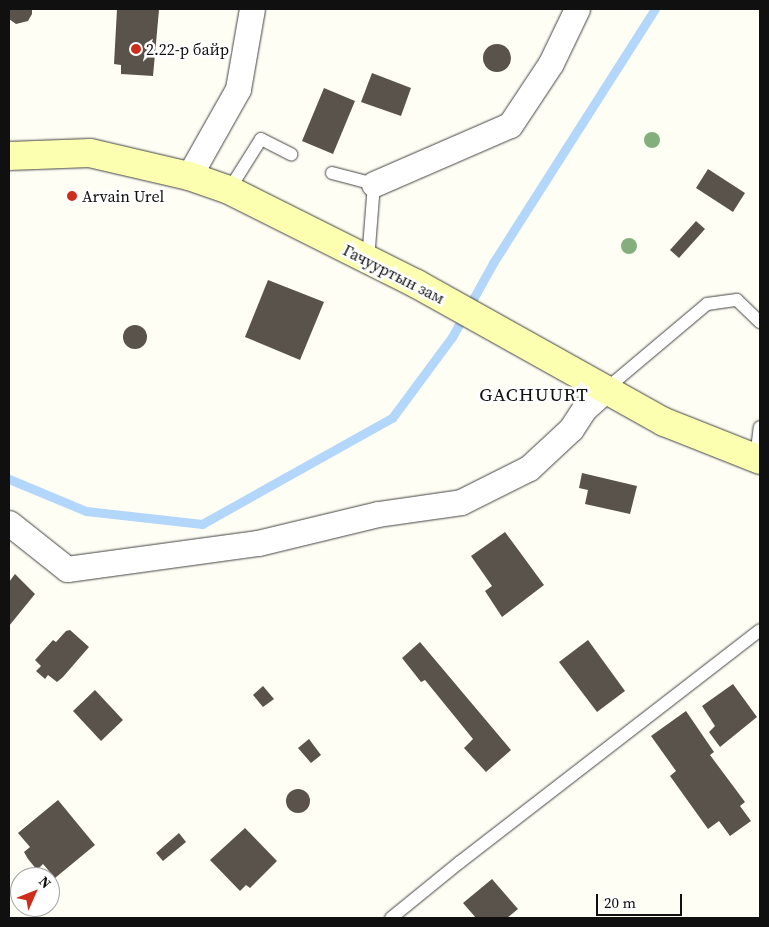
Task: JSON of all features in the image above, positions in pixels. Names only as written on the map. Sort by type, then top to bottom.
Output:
[{"type":"main road","name":"Гачууртын зам","points":[[9,156],[90,152],[189,176],[229,190],[417,284],[664,422],[758,459]]},
{"type":"street","points":[[189,176],[238,89],[252,9]]},
{"type":"street","points":[[374,184],[510,125],[552,63],[577,9]]},
{"type":"street","points":[[9,523],[67,570],[258,543],[378,514],[461,502],[529,468],[571,429],[584,409],[606,389]]},
{"type":"lane","points":[[229,190],[261,139],[291,154]]},
{"type":"lane","points":[[332,172],[374,184],[368,261]]},
{"type":"lane","points":[[606,389],[707,304],[737,300],[760,322]]},
{"type":"lane","points":[[758,459],[760,427]]},
{"type":"lane","points":[[391,918],[460,862],[760,630]]},
{"type":"building","points":[[9,9],[32,9],[32,14],[28,21],[16,24],[9,19]]},
{"type":"building","name":"2.22-р байр","points":[[117,9],[159,10],[153,76],[121,74],[121,65],[114,64]]},
{"type":"building","points":[[497,44],[507,48],[511,58],[507,68],[497,72],[487,68],[483,58],[487,48]]},
{"type":"building","points":[[372,73],[411,88],[401,116],[361,102]]},
{"type":"building","points":[[324,88],[355,101],[333,154],[302,141]]},
{"type":"building","points":[[708,169],[745,193],[733,212],[696,188]]},
{"type":"building","points":[[696,221],[705,229],[679,258],[670,250]]},
{"type":"building","points":[[268,280],[324,302],[300,360],[245,337]]},
{"type":"building","points":[[135,325],[140,326],[146,332],[146,342],[140,348],[135,349],[130,348],[124,342],[123,337],[124,332],[130,326]]},
{"type":"building","points":[[582,473],[637,486],[630,514],[585,504],[588,490],[579,488]]},
{"type":"building","points":[[505,532],[544,585],[502,617],[485,591],[492,586],[471,556]]},
{"type":"building","points":[[15,574],[35,594],[9,626],[9,582]]},
{"type":"building","points":[[70,630],[89,647],[57,682],[48,675],[45,679],[36,671],[41,666],[35,660],[53,640],[56,642],[66,631]]},
{"type":"building","points":[[588,640],[625,691],[597,712],[559,662]]},
{"type":"building","points":[[420,642],[511,750],[486,772],[464,748],[473,739],[425,680],[421,682],[402,658]]},
{"type":"building","points":[[733,684],[757,717],[720,747],[709,732],[715,726],[702,706]]},
{"type":"building","points":[[263,686],[274,699],[263,707],[253,695]]},
{"type":"building","points":[[95,690],[123,720],[101,741],[73,711]]},
{"type":"building","points":[[686,711],[714,752],[710,755],[745,802],[740,806],[751,821],[730,836],[719,821],[708,829],[670,776],[676,771],[651,736]]},
{"type":"building","points":[[309,739],[321,755],[311,763],[298,748]]},
{"type":"building","points":[[298,789],[306,793],[310,801],[306,809],[298,813],[290,809],[286,801],[290,793]]},
{"type":"building","points":[[58,800],[95,845],[60,874],[60,867],[46,867],[43,864],[40,867],[35,867],[24,852],[30,847],[18,833]]},
{"type":"building","points":[[245,828],[277,861],[250,888],[246,885],[240,891],[210,860]]},
{"type":"building","points":[[179,833],[186,842],[163,861],[156,853]]},
{"type":"building","points":[[492,879],[518,909],[507,918],[476,918],[463,903]]},
{"type":"waterway","points":[[9,479],[86,511],[202,524],[392,418],[452,337],[493,263],[655,9]]},
{"type":"place","name":"2.22-р байр","points":[[136,49]]},
{"type":"place","name":"Arvain Urel","points":[[72,196]]},
{"type":"district","name":"GACHUURT","points":[[534,395]]}]
